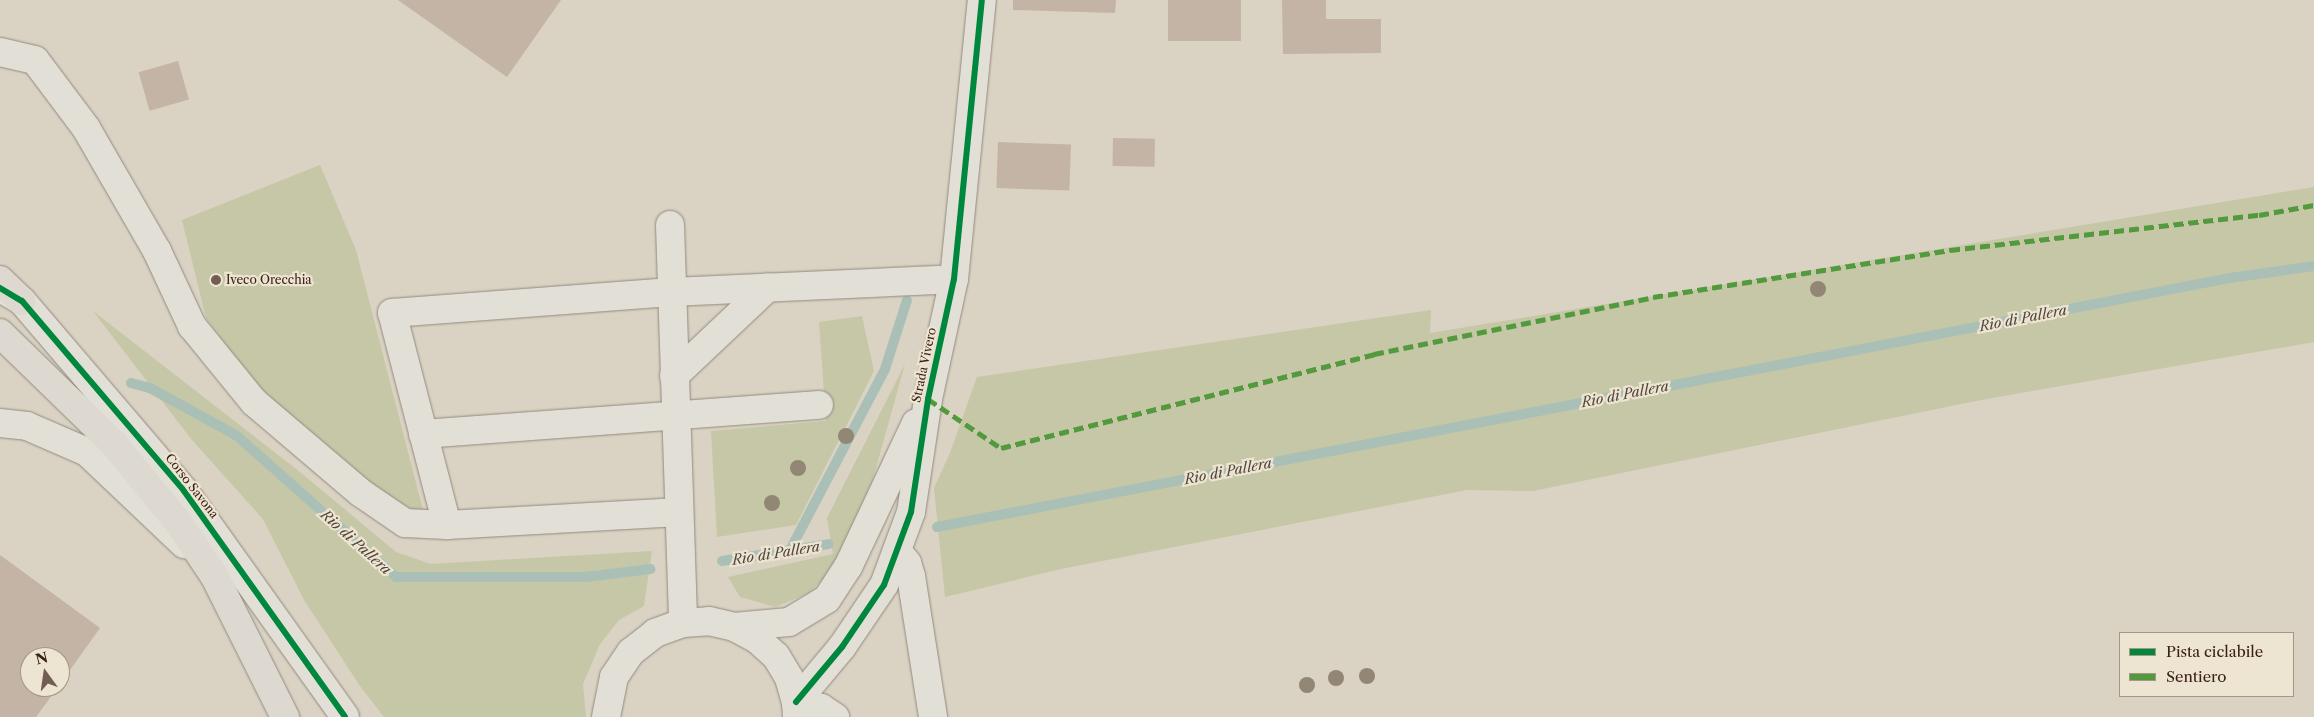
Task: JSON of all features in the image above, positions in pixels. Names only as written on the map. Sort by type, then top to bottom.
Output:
[{"type":"main road","points":[[0,280],[11,294]]},
{"type":"main road","points":[[0,333],[113,443],[178,522],[209,568],[285,717]]},
{"type":"street","name":"Strada Vivero","points":[[796,710],[884,585],[911,512],[928,399],[954,279],[982,0]]},
{"type":"street","points":[[0,52],[35,60],[86,128],[157,250],[192,326],[254,402],[361,493],[405,524],[447,525],[679,512]]},
{"type":"street","points":[[670,225],[683,623]]},
{"type":"street","name":"Corso Savona","points":[[0,264],[11,294],[184,491],[345,717]]},
{"type":"street","points":[[447,525],[392,313],[671,292],[954,279]]},
{"type":"street","points":[[674,376],[768,287]]},
{"type":"street","name":"Strada Vivero","points":[[734,626],[789,622],[827,599],[848,567],[928,399]]},
{"type":"street","points":[[423,434],[676,417],[819,405]]},
{"type":"street","points":[[0,423],[27,426],[88,452],[209,568]]},
{"type":"street","points":[[896,551],[907,563],[911,576],[933,717]]},
{"type":"street","points":[[606,717],[606,706],[614,677],[631,652],[655,633],[683,623],[709,621],[734,626],[757,639],[776,656],[789,678],[796,710],[821,708],[835,717]]},
{"type":"green space","points":[[320,165],[356,250],[424,514],[367,488],[249,377],[206,318],[182,220]]},
{"type":"green space","points":[[2314,187],[2314,342],[1981,400],[1533,491],[1467,490],[1061,569],[945,597],[934,488],[950,453],[977,377],[1431,310],[1430,333]]},
{"type":"green space","points":[[93,311],[300,472],[396,552],[431,564],[652,551],[644,606],[619,620],[600,644],[583,684],[586,717],[384,717],[360,686],[304,600],[263,519],[192,440]]},
{"type":"green space","points":[[862,316],[874,371],[796,525],[717,537],[711,431],[826,421],[819,322]]},
{"type":"green space","points":[[905,364],[862,518],[842,561],[809,593],[775,607],[740,597],[728,577],[833,554],[827,518]]},
{"type":"building","points":[[398,0],[561,0],[507,77]]},
{"type":"building","points":[[1013,0],[1116,0],[1115,13],[1013,10]]},
{"type":"building","points":[[1168,0],[1241,0],[1241,41],[1168,41]]},
{"type":"building","points":[[1282,0],[1326,0],[1326,19],[1381,19],[1381,53],[1283,54]]},
{"type":"building","points":[[178,61],[189,99],[150,111],[139,72]]},
{"type":"building","points":[[1113,138],[1155,139],[1155,167],[1113,166]]},
{"type":"building","points":[[998,142],[1071,145],[1069,191],[996,188]]},
{"type":"building","points":[[0,555],[100,628],[70,670],[70,647],[20,647],[20,697],[51,697],[36,717],[0,717]]},
{"type":"waterway","name":"Rio di Pallera","points":[[937,527],[2230,278],[2314,266]]},
{"type":"waterway","points":[[789,552],[885,369],[907,300]]},
{"type":"waterway","name":"Rio di Pallera","points":[[131,383],[150,388],[236,435],[396,577],[585,577],[651,569]]},
{"type":"waterway","name":"Rio di Pallera","points":[[722,561],[829,544]]},
{"type":"marked path","points":[[928,399],[1001,448],[1374,354],[1653,297],[1950,250],[2259,215],[2314,205]]},
{"type":"cycle path","points":[[796,702],[842,647],[884,585],[911,512],[928,399],[954,279],[982,0]]},
{"type":"cycle path","points":[[0,288],[22,301],[184,491],[345,717]]},
{"type":"place","name":"Iveco Orecchia","points":[[216,280]]}]
